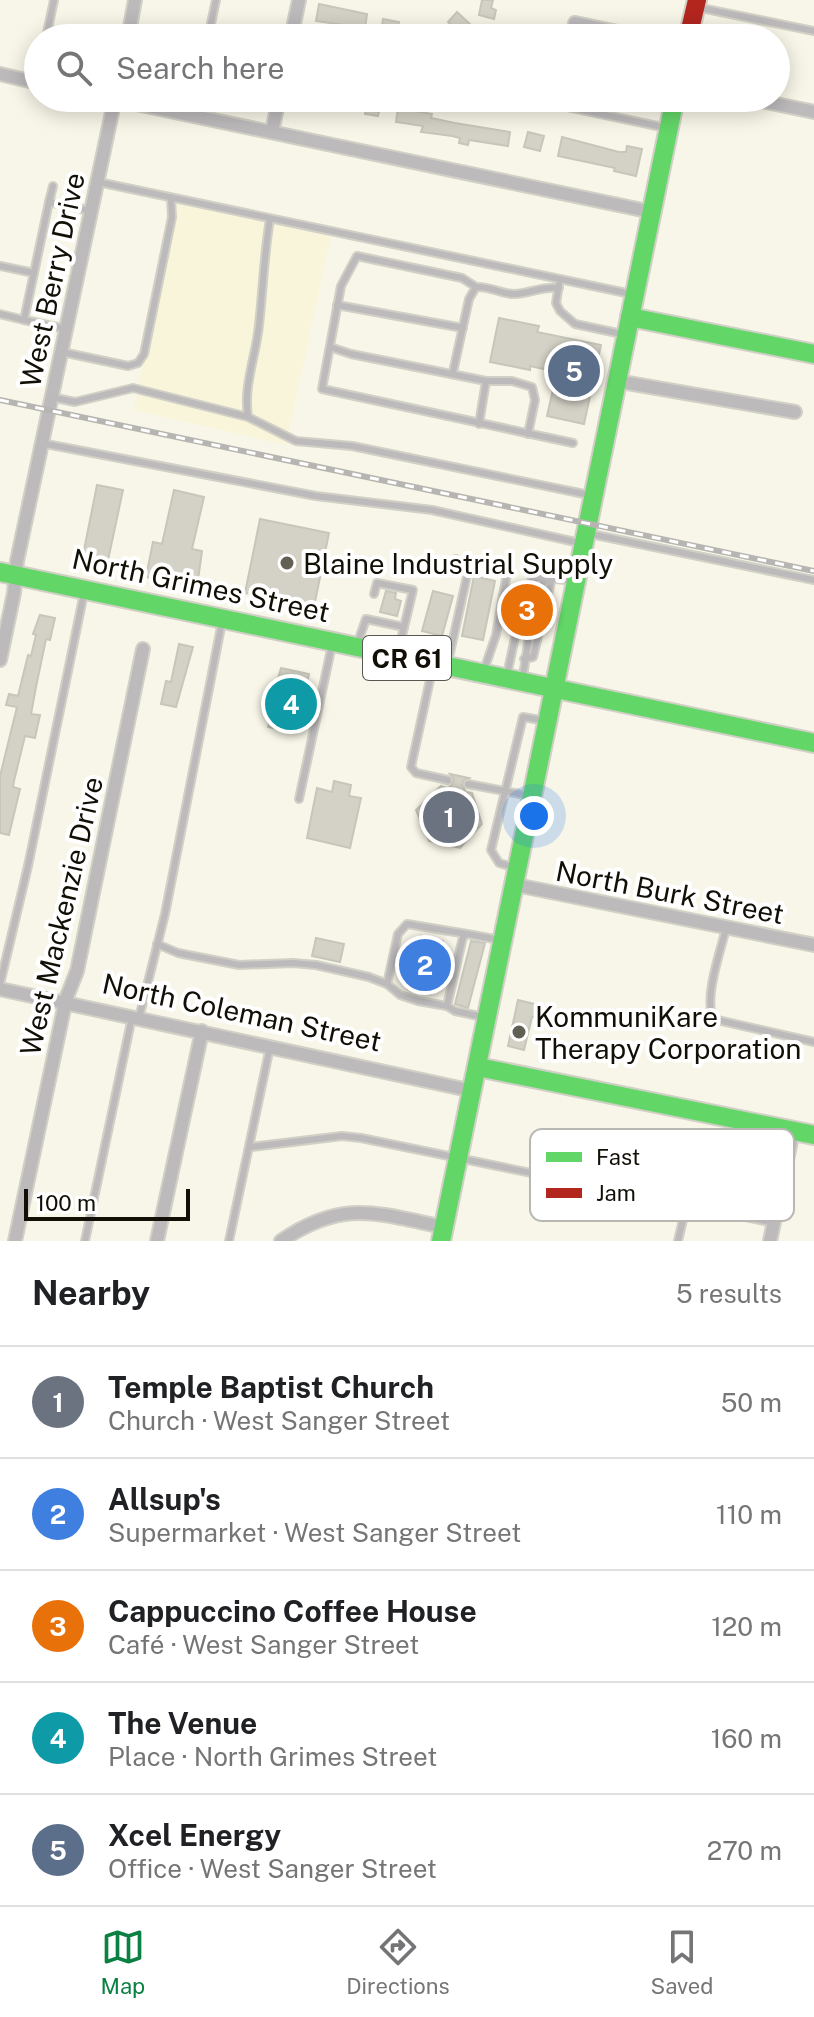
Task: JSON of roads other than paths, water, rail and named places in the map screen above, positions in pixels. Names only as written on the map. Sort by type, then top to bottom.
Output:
[{"type":"main road","points":[[691,24],[696,3]]},
{"type":"main road","points":[[442,1234],[489,1018],[556,689],[583,538],[672,112]]},
{"type":"main road","points":[[628,326],[814,354]]},
{"type":"main road","name":"North Grimes Street","points":[[8,573],[814,743]]},
{"type":"main road","points":[[478,1067],[783,1129]]},
{"type":"main road","points":[[794,1131],[814,1135]]},
{"type":"street","points":[[131,24],[135,0]]},
{"type":"street","points":[[294,24],[299,0]]},
{"type":"street","points":[[575,23],[580,24]]},
{"type":"street","points":[[0,74],[24,80]]},
{"type":"street","points":[[790,107],[814,112]]},
{"type":"street","name":"West Berry Drive","points":[[0,660],[8,573],[62,352],[110,112]]},
{"type":"street","points":[[174,112],[652,212]]},
{"type":"street","points":[[272,132],[276,112]]},
{"type":"street","points":[[616,381],[795,412]]},
{"type":"street","name":"West Mackenzie Drive","points":[[15,1241],[65,1003],[77,971],[143,649]]},
{"type":"street","name":"North Burk Street","points":[[517,877],[814,945]]},
{"type":"street","name":"North Coleman Street","points":[[0,987],[473,1091]]},
{"type":"street","points":[[157,1241],[202,1031]]},
{"type":"street","points":[[281,1241],[315,1220],[360,1211],[442,1234]]},
{"type":"street","points":[[770,1241],[774,1223]]},
{"type":"lane","points":[[49,24],[54,0]]},
{"type":"lane","points":[[211,24],[216,0]]},
{"type":"lane","points":[[696,3],[784,24]]},
{"type":"lane","points":[[790,25],[814,31]]},
{"type":"lane","points":[[192,116],[193,112]]},
{"type":"lane","points":[[590,112],[669,129]]},
{"type":"lane","points":[[97,182],[634,295]]},
{"type":"lane","points":[[24,320],[53,186]]},
{"type":"lane","points":[[62,352],[128,366],[138,363],[144,354],[169,232],[171,198]]},
{"type":"lane","points":[[49,202],[91,211]]},
{"type":"lane","points":[[248,417],[246,402],[259,326],[262,263],[270,219]]},
{"type":"lane","points":[[559,288],[538,287],[514,294],[488,286],[476,287],[462,278],[357,256],[341,286],[322,389],[573,443]]},
{"type":"lane","points":[[0,268],[34,273]]},
{"type":"lane","points":[[559,279],[556,303],[568,320],[575,324],[628,326]]},
{"type":"lane","points":[[453,372],[469,299],[476,287]]},
{"type":"lane","points":[[337,305],[463,328]]},
{"type":"lane","points":[[0,314],[66,329]]},
{"type":"lane","points":[[330,347],[486,381],[512,381],[532,387],[535,400],[528,434]]},
{"type":"lane","points":[[479,424],[486,381]]},
{"type":"lane","points":[[51,397],[75,402],[133,388],[248,417],[296,441],[352,446],[592,496]]},
{"type":"lane","points":[[41,443],[316,496],[432,510],[814,580]]},
{"type":"lane","points":[[448,780],[416,773],[411,767],[467,576],[467,570],[456,559]]},
{"type":"lane","points":[[482,674],[496,635],[509,562]]},
{"type":"lane","points":[[524,597],[529,582],[534,578],[575,582]]},
{"type":"lane","points":[[536,600],[539,587],[550,578]]},
{"type":"lane","points":[[524,659],[533,657],[550,578]]},
{"type":"lane","points":[[374,594],[377,583],[413,590],[397,655]]},
{"type":"lane","points":[[0,987],[85,590]]},
{"type":"lane","points":[[514,680],[520,614]]},
{"type":"lane","points":[[514,680],[524,659],[532,617]]},
{"type":"lane","points":[[85,1241],[136,1017],[157,944],[223,618]]},
{"type":"lane","points":[[357,647],[366,619],[404,627]]},
{"type":"lane","points":[[299,799],[333,642]]},
{"type":"lane","points":[[517,877],[499,863],[491,850],[523,717],[549,722]]},
{"type":"lane","points":[[468,784],[534,797]]},
{"type":"lane","points":[[387,984],[398,934],[407,924],[504,941]]},
{"type":"lane","points":[[726,927],[711,996],[709,1011],[713,1019],[814,1042]]},
{"type":"lane","points":[[447,1006],[459,946],[467,934]]},
{"type":"lane","points":[[157,944],[178,953],[226,963],[316,965],[369,977],[387,984],[400,995],[418,1001],[489,1018]]},
{"type":"lane","points":[[229,1241],[270,1047]]},
{"type":"lane","points":[[251,1147],[342,1136],[530,1173]]},
{"type":"lane","points":[[678,1241],[683,1221]]},
{"type":"lane","points":[[763,1221],[774,1223]]},
{"type":"railway","points":[[0,400],[814,571]]},
{"type":"place","name":"Xcel Energy","points":[[574,371]]},
{"type":"place","name":"Blaine Industrial Supply","points":[[287,563]]},
{"type":"place","name":"Cappuccino Coffee House","points":[[527,610]]},
{"type":"place","name":"The Venue","points":[[291,704]]},
{"type":"place","name":"Temple Baptist Church","points":[[449,817]]},
{"type":"place","name":"Allsup's","points":[[425,965]]},
{"type":"place","name":"KommuniKare Therapy Corporation","points":[[519,1032]]}]
